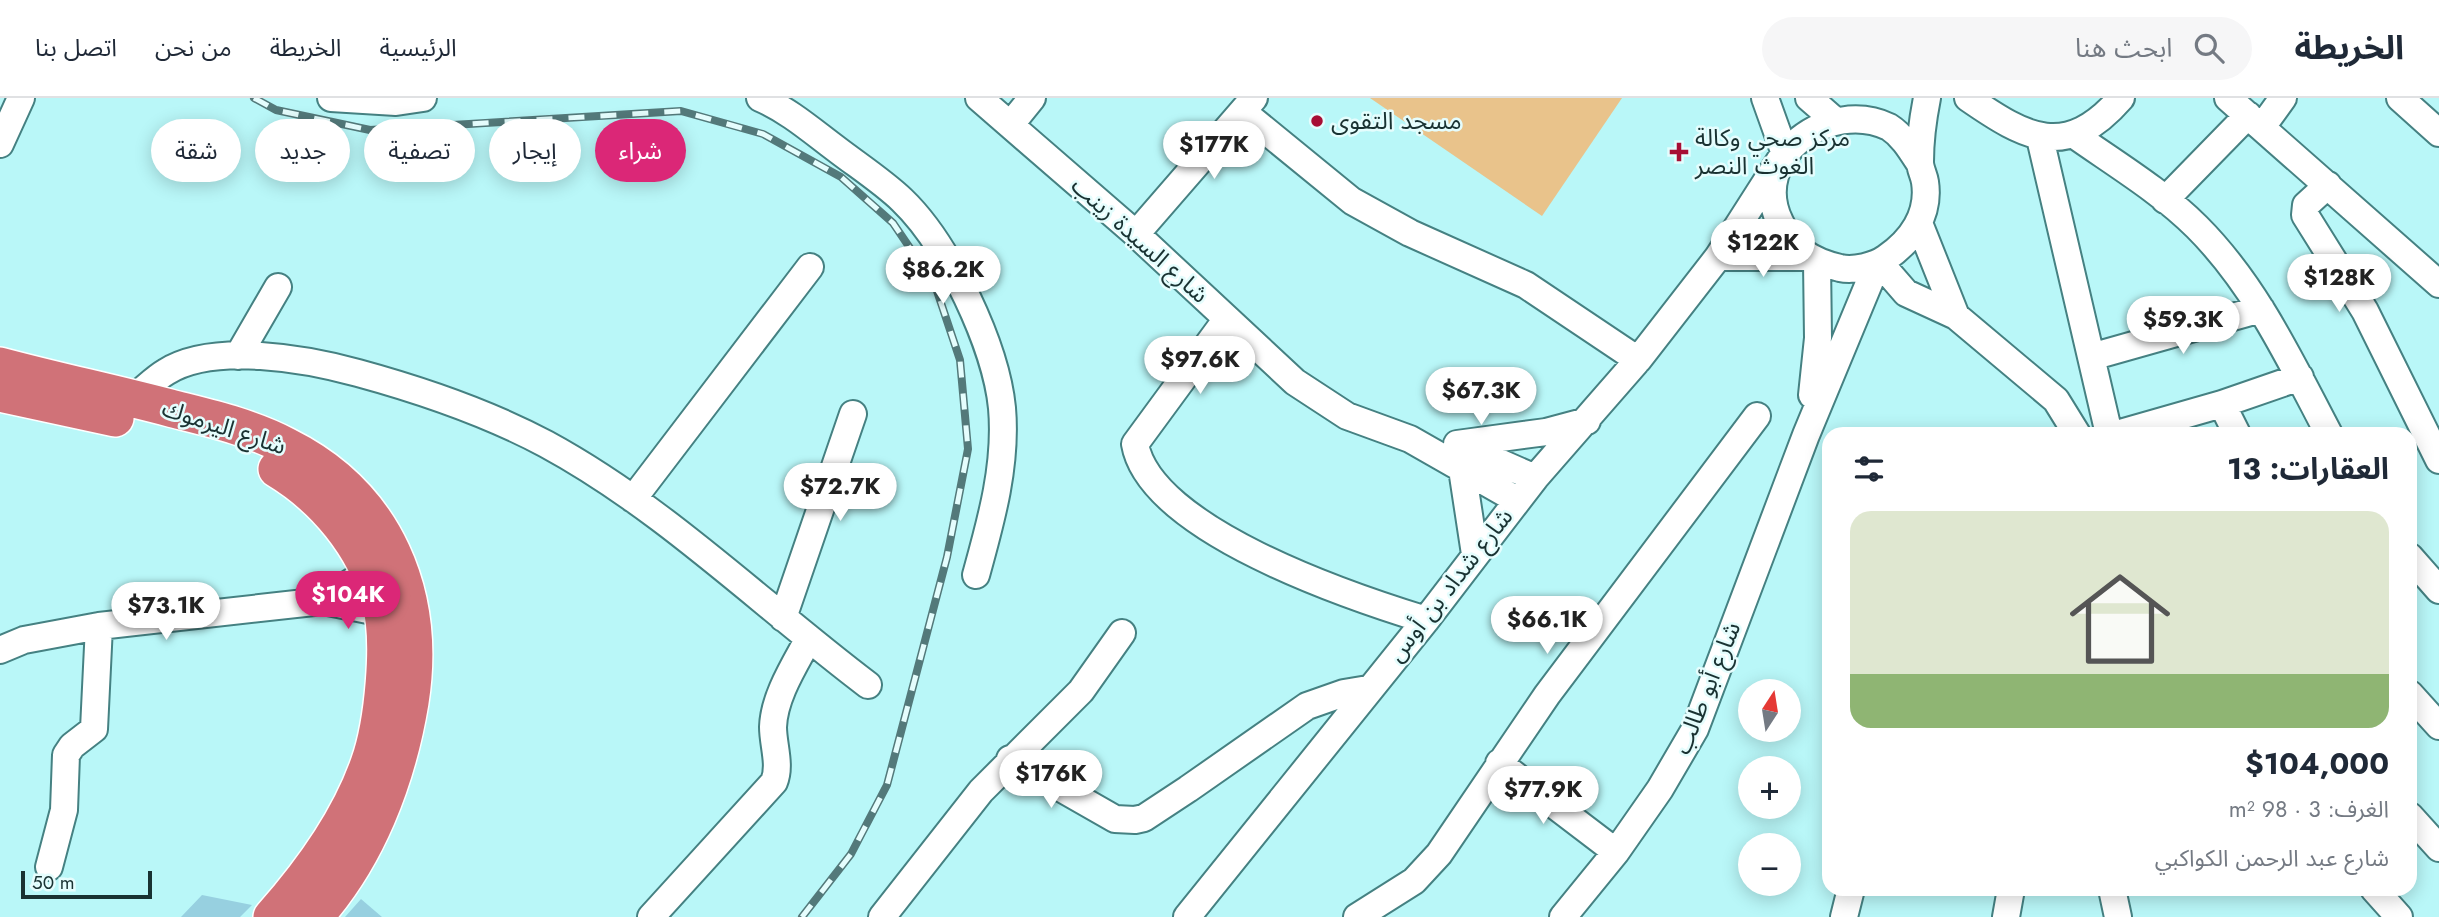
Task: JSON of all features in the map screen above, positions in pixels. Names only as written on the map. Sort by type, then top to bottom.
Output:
[{"type":"highway","name":"شارع اليرموك","points":[[0,366],[213,419],[283,444],[307,457],[349,491],[383,534],[402,574],[414,622],[415,650],[401,746],[369,836],[344,879],[314,917]]},
{"type":"highway","name":"شارع اليرموك","points":[[0,393],[179,432],[253,457],[297,481],[314,494],[346,532],[368,571],[383,613],[385,670],[370,763],[332,838],[307,877],[272,917]]},
{"type":"street","points":[[0,144],[21,98]]},
{"type":"street","points":[[331,98],[363,102],[423,98]]},
{"type":"street","points":[[760,98],[801,122],[872,176],[915,214],[948,262],[983,335],[998,380],[1003,431],[995,503],[976,575]]},
{"type":"street","name":"شارع السيدة زينب","points":[[979,98],[1136,234],[1295,382],[1332,408],[1459,456],[1535,478]]},
{"type":"street","points":[[1011,124],[1032,98]]},
{"type":"street","points":[[1765,98],[1782,156]]},
{"type":"street","points":[[1718,257],[1812,259],[1847,269],[1878,263],[1903,247],[1919,223],[1925,204],[1925,183],[1920,164],[1907,143],[1889,127],[1809,98]]},
{"type":"street","points":[[1968,98],[2008,126],[2040,138],[2073,134],[2096,121],[2121,98]]},
{"type":"street","points":[[2228,98],[2328,186],[2435,272]]},
{"type":"street","points":[[2165,200],[2283,98]]},
{"type":"street","points":[[2400,98],[2439,133]]},
{"type":"street","points":[[1920,164],[1928,99]]},
{"type":"street","points":[[1136,234],[1248,105],[1352,201],[1410,233],[1526,285],[1638,360]]},
{"type":"street","points":[[1812,259],[1787,238],[1775,214],[1773,186],[1782,156],[1805,130],[1844,111]]},
{"type":"street","points":[[2073,134],[2165,200],[2211,242],[2262,309],[2325,427]]},
{"type":"street","points":[[2040,138],[2107,427]]},
{"type":"street","name":"شارع شداد بن أوس","points":[[1187,917],[1426,620],[1517,500],[1638,360],[1718,257],[1782,156]]},
{"type":"street","points":[[2328,186],[2306,205],[2305,215],[2365,311],[2439,460]]},
{"type":"street","points":[[1919,223],[1956,316]]},
{"type":"street","name":"شارع أبو طالب","points":[[1806,435],[1816,361],[1812,259]]},
{"type":"street","points":[[1878,263],[1906,293],[1956,316],[2056,400],[2073,427]]},
{"type":"street","name":"شارع أبو طالب","points":[[1563,917],[1616,852],[1660,789],[1695,729],[1806,435],[1878,263]]},
{"type":"street","points":[[633,499],[810,267]]},
{"type":"street","points":[[238,356],[278,287]]},
{"type":"street","points":[[2091,357],[2262,309]]},
{"type":"street","points":[[1227,320],[1135,444],[1138,459],[1145,471],[1165,495],[1251,553],[1354,597],[1426,620]]},
{"type":"street","points":[[133,398],[175,368],[198,361],[238,356],[317,363],[453,401],[545,444],[633,499],[868,685]]},
{"type":"street","points":[[2163,427],[2300,377]]},
{"type":"street","points":[[2222,404],[2234,427]]},
{"type":"street","points":[[783,618],[853,414]]},
{"type":"street","points":[[1357,917],[1414,881],[1427,868],[1499,763],[1757,415]]},
{"type":"street","points":[[1475,554],[1459,456],[1587,421]]},
{"type":"street","name":"شارع السيدة زينب","points":[[1459,456],[1517,500]]},
{"type":"street","points":[[2417,565],[2439,590]]},
{"type":"street","points":[[323,601],[368,571]]},
{"type":"street","points":[[0,650],[24,640],[99,626],[323,601],[383,613]]},
{"type":"street","points":[[49,867],[64,810],[66,755],[72,746],[94,729],[99,626]]},
{"type":"street","points":[[883,917],[981,791],[1010,760],[1038,737],[1081,691],[1122,634]]},
{"type":"street","points":[[651,917],[774,782],[777,772],[775,715],[781,694],[808,640]]},
{"type":"street","points":[[1010,760],[1115,819],[1135,820],[1144,818],[1188,789],[1307,705],[1344,693],[1368,689]]},
{"type":"street","points":[[2417,702],[2439,726]]},
{"type":"street","points":[[1499,763],[1616,852]]},
{"type":"street","points":[[2417,824],[2439,848]]},
{"type":"street","points":[[1844,917],[1849,896]]},
{"type":"street","points":[[2006,917],[2010,896]]},
{"type":"street","points":[[2114,896],[2118,917]]},
{"type":"street","points":[[2380,896],[2399,917]]},
{"type":"shaded area","points":[[1370,98],[1622,98],[1542,216]]},
{"type":"building","points":[[202,895],[252,905],[240,917],[181,917]]},
{"type":"building","points":[[361,899],[382,917],[345,917]]},
{"type":"railway","points":[[254,98],[276,110],[370,130],[681,111],[763,134],[841,177],[893,223],[935,285],[960,360],[968,449],[947,557],[887,785],[851,854],[802,917]]},
{"type":"place","name":"مسجد التقوى","points":[[1317,121]]},
{"type":"place","name":"مركز صحي وكالة الغوث النصر","points":[[1679,152]]}]
